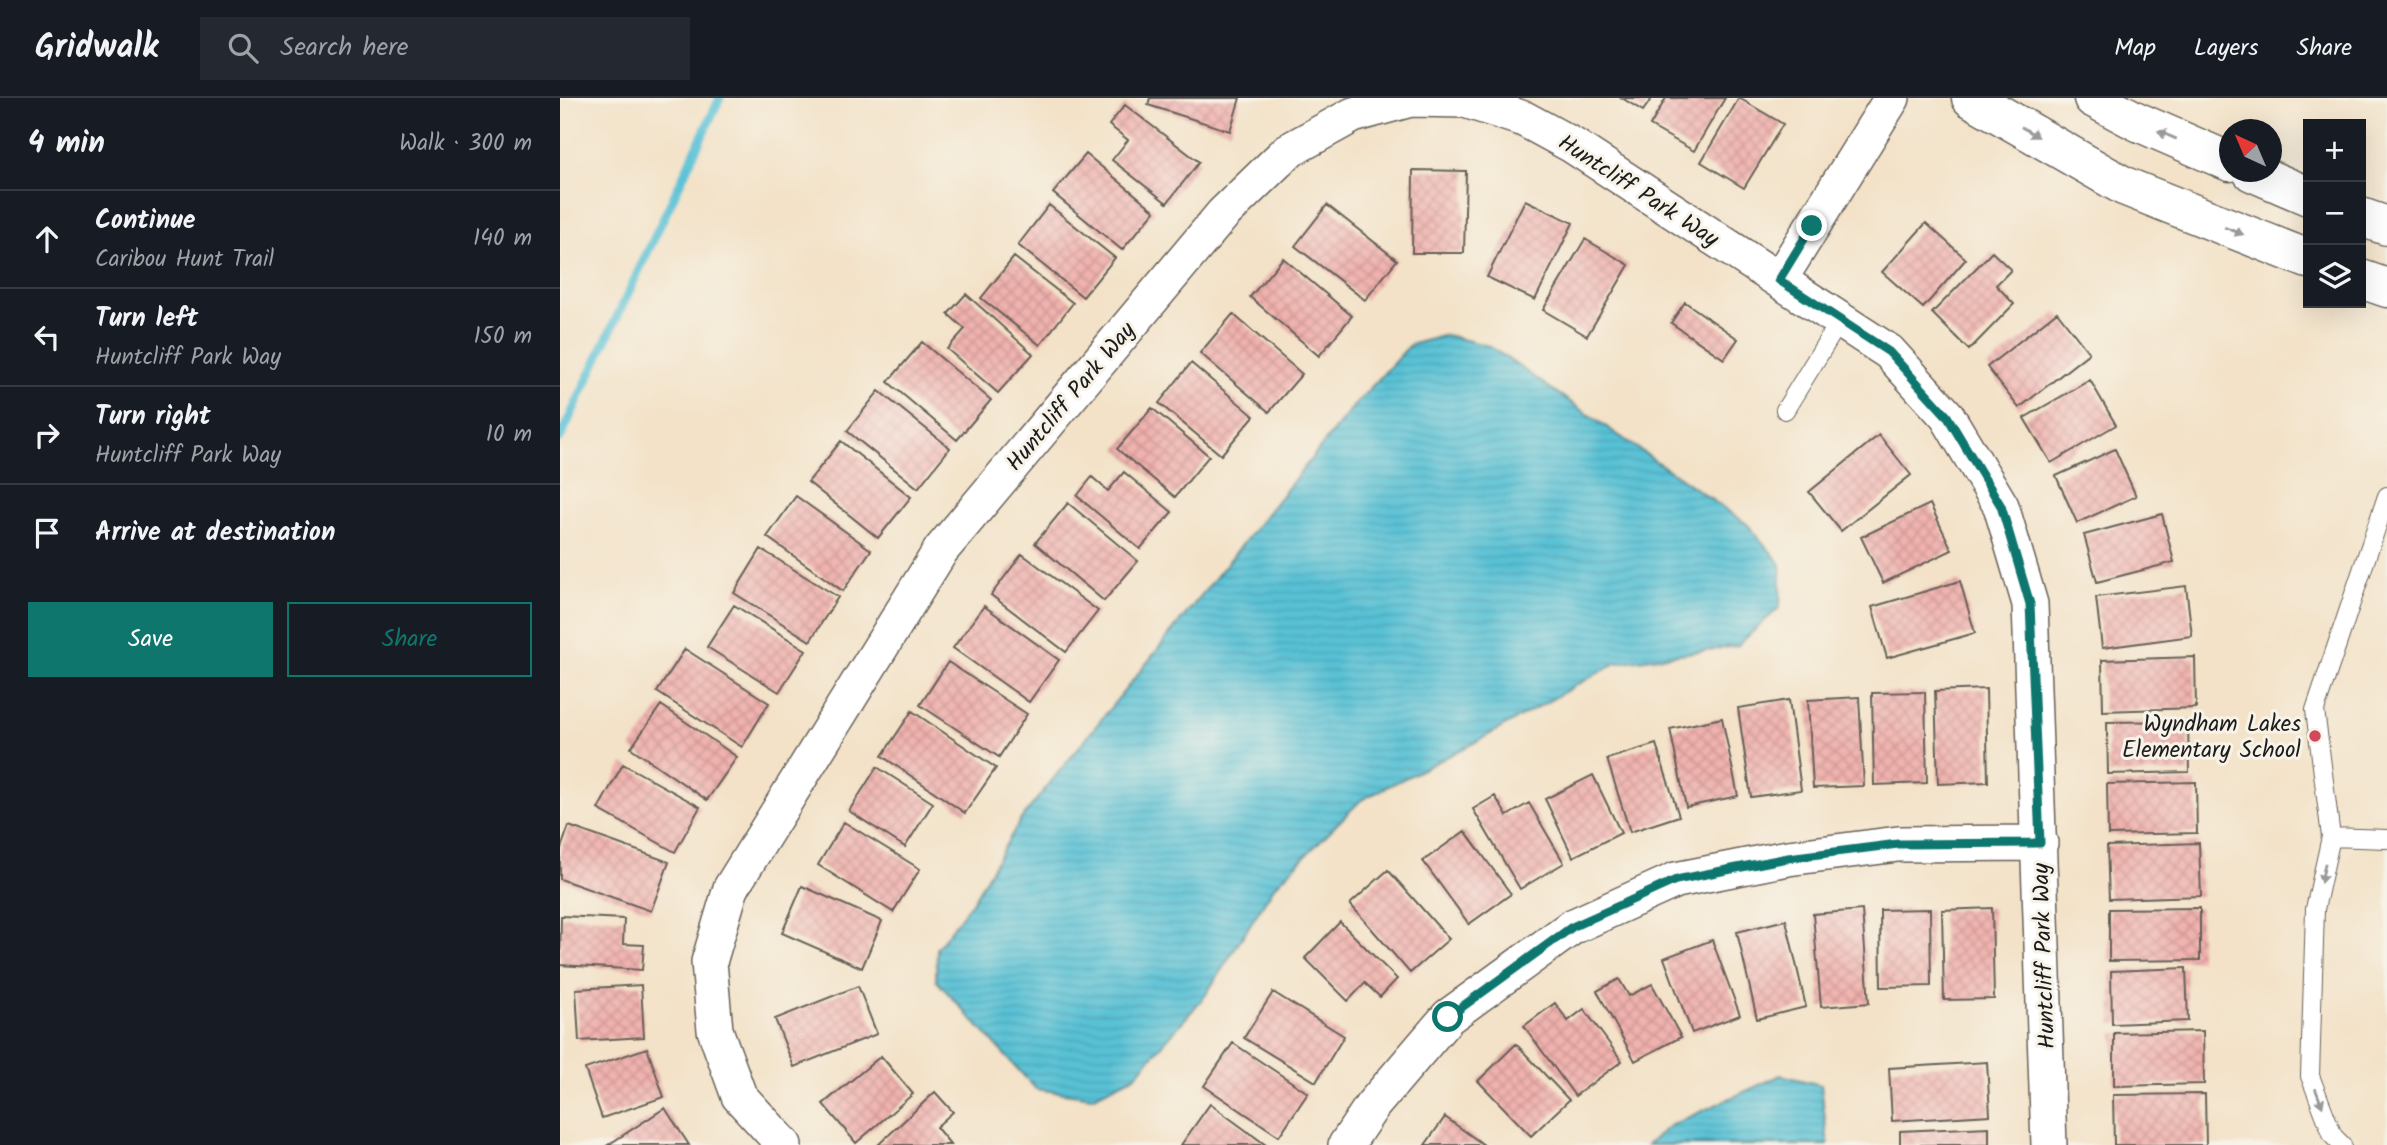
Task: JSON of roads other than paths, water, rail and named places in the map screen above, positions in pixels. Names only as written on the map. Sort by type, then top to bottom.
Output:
[{"type":"street","points":[[1779,280],[1892,98]]},
{"type":"street","points":[[1971,98],[2124,186],[2303,257]]},
{"type":"street","points":[[2093,98],[2136,121],[2219,157]]},
{"type":"street","name":"Huntcliff Park Way","points":[[784,1145],[739,1096],[715,1030],[709,962],[731,888],[941,550],[1223,214],[1288,151],[1350,106],[1411,99],[1465,100],[1524,119],[1572,145],[1839,322],[1889,352],[1947,416],[2001,506],[2030,604],[2049,1145]]},
{"type":"street","points":[[2275,182],[2303,194]]},
{"type":"street","points":[[2366,219],[2387,226]]},
{"type":"street","points":[[2366,281],[2387,288]]},
{"type":"street","points":[[1346,1145],[1372,1107],[1448,1017],[1572,927],[1676,880],[1788,858],[1898,844],[2040,843]]},
{"type":"lane","points":[[1785,410],[1839,322]]},
{"type":"lane","points":[[2342,1145],[2333,1136],[2310,1076],[2315,909],[2331,837],[2315,710],[2387,496]]},
{"type":"lane","points":[[2331,837],[2387,839]]},
{"type":"water","points":[[1446,335],[1489,346],[1747,524],[1781,564],[1780,607],[1737,646],[1616,663],[1474,743],[1361,800],[1274,887],[1205,996],[1135,1076],[1092,1097],[1036,1089],[936,980],[937,948],[972,902],[1021,819],[1353,407],[1410,345]]},
{"type":"water","points":[[1781,1075],[1821,1085],[1828,1145],[1647,1145],[1669,1126]]},
{"type":"waterway","points":[[560,438],[720,98]]},
{"type":"place","name":"Wyndham Lakes Elementary School","points":[[2315,736]]}]
